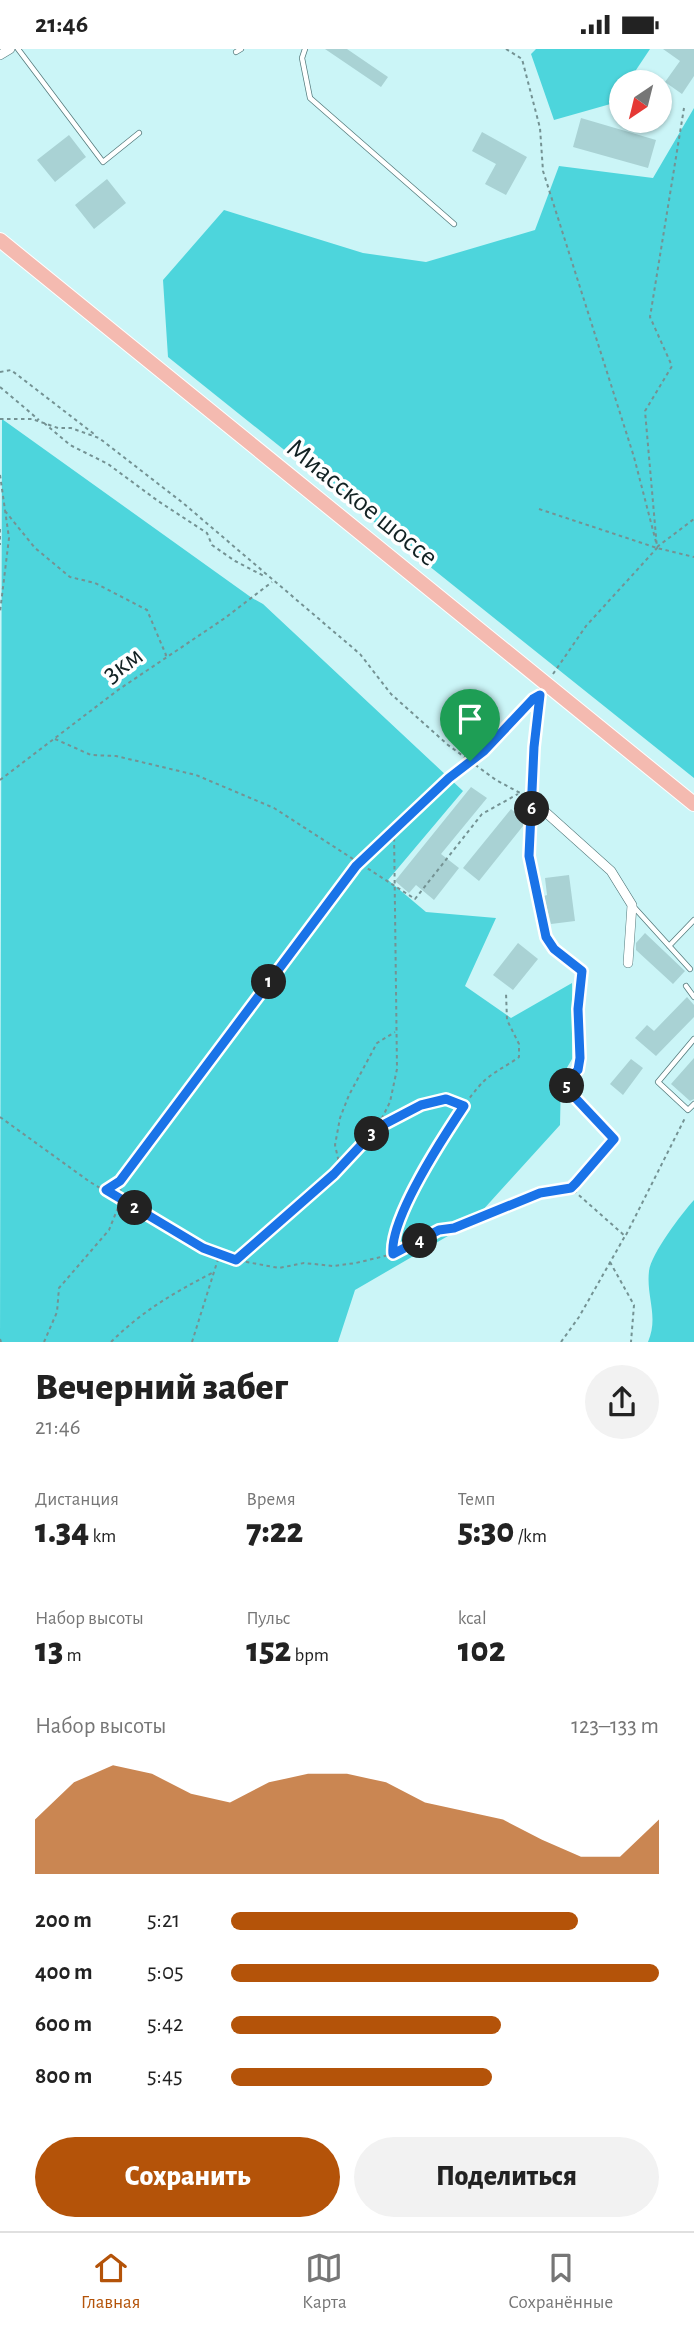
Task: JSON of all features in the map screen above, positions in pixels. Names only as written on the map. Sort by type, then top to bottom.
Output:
[{"type":"main road","name":"Миасское шоссе","points":[[0,240],[544,689],[694,804]]},
{"type":"street","points":[[0,55],[10,49]]},
{"type":"street","points":[[544,689],[534,747],[529,856],[546,937]]},
{"type":"street","points":[[533,800],[611,871],[632,905],[628,963]]},
{"type":"lane","points":[[18,49],[103,162],[139,133]]},
{"type":"lane","points":[[305,49],[302,58],[310,98],[454,224]]},
{"type":"lane","points":[[632,905],[690,969]]},
{"type":"lane","points":[[669,946],[694,920]]},
{"type":"lane","points":[[686,986],[694,997]]},
{"type":"lane","points":[[694,1039],[658,1082],[688,1110],[694,1104]]},
{"type":"path","points":[[506,49],[522,59],[540,128],[543,171],[634,457],[657,548]]},
{"type":"path","points":[[657,548],[645,411],[672,366],[650,317],[684,108]]},
{"type":"path","points":[[0,372],[11,370],[183,503],[271,582],[360,654],[391,694],[470,761],[533,800]]},
{"type":"path","points":[[0,387],[70,445],[108,464],[207,533],[212,545],[271,582]]},
{"type":"path","points":[[0,419],[42,422],[97,437]]},
{"type":"path","points":[[0,612],[9,538],[1,476]]},
{"type":"path","points":[[539,509],[657,548],[694,557]]},
{"type":"path","points":[[5,511],[35,548],[70,577],[95,583],[147,610],[166,655],[163,660]]},
{"type":"path","points":[[106,1190],[120,1181],[360,862],[449,778],[484,751],[544,689],[586,626],[657,548],[694,519]]},
{"type":"path","points":[[0,530],[0,545]]},
{"type":"path","name":"3км","points":[[0,780],[271,582]]},
{"type":"path","points":[[55,739],[91,755],[116,756],[196,775],[274,808],[415,899],[482,814],[533,785]]},
{"type":"path","points":[[236,1260],[340,1168],[377,1128],[390,1103],[395,1080],[396,1031],[397,920],[394,830]]},
{"type":"path","points":[[0,1117],[90,1182],[219,1255],[279,1268],[304,1263],[333,1266],[393,1254],[439,1230],[471,1222],[540,1193],[571,1188],[614,1139],[566,1088],[569,1078],[578,1070],[580,1058],[578,1009],[582,971],[554,949],[546,937]]},
{"type":"path","points":[[393,1254],[392,1245],[397,1223],[464,1106],[485,1080],[519,1057],[519,1044],[507,1020],[506,993]]},
{"type":"path","points":[[340,1168],[335,1145],[340,1118],[349,1095],[377,1043],[396,1031]]},
{"type":"path","points":[[377,1128],[421,1105],[446,1099],[464,1106]]},
{"type":"path","points":[[561,1342],[579,1317],[625,1236],[672,1148],[688,1110]]},
{"type":"path","points":[[44,1342],[57,1312],[59,1288],[109,1230],[121,1200],[120,1181]]},
{"type":"path","points":[[571,1188],[625,1236]]},
{"type":"path","points":[[192,1342],[219,1255]]},
{"type":"path","points":[[610,1262],[634,1305],[631,1342]]},
{"type":"path","points":[[111,1342],[132,1321],[169,1295],[214,1272]]},
{"type":"shaded area","points":[[536,49],[650,49],[636,70],[609,70],[609,104],[554,120],[531,54]]},
{"type":"shaded area","points":[[694,108],[694,778],[168,357],[163,280],[224,210],[363,253],[426,262],[535,230],[559,166],[653,178]]},
{"type":"shaded area","points":[[2,419],[263,604],[463,791],[388,880],[426,912],[496,918],[465,986],[511,1018],[572,983],[572,1059],[561,1078],[560,1125],[472,1222],[355,1290],[338,1342],[0,1342]]},
{"type":"shaded area","points":[[694,1200],[694,1342],[648,1342],[652,1324],[649,1280],[651,1264],[668,1234]]},
{"type":"building","points":[[325,49],[347,49],[388,77],[381,87]]},
{"type":"building","points":[[663,49],[694,49],[694,76],[682,94],[672,87],[672,72],[680,61]]},
{"type":"building","points":[[581,118],[609,126],[609,133],[632,133],[656,140],[648,168],[573,147]]},
{"type":"building","points":[[482,132],[527,157],[506,195],[485,184],[496,164],[472,151]]},
{"type":"building","points":[[69,135],[86,157],[55,182],[37,160]]},
{"type":"building","points":[[107,179],[126,203],[94,229],[75,205]]},
{"type":"building","points":[[471,787],[487,798],[441,854],[459,868],[434,900],[416,885],[409,893],[395,881]]},
{"type":"building","points":[[511,809],[524,820],[523,826],[479,881],[463,868]]},
{"type":"building","points":[[569,875],[575,921],[551,924],[544,896],[547,895],[545,878]]},
{"type":"building","points":[[645,933],[685,971],[673,984],[636,950],[636,943]]},
{"type":"building","points":[[518,943],[538,959],[513,990],[493,975]]},
{"type":"building","points":[[687,997],[694,1005],[694,1017],[656,1056],[635,1038],[647,1025],[654,1031]]},
{"type":"building","points":[[694,1058],[694,1099],[690,1101],[671,1084]]},
{"type":"building","points":[[631,1059],[643,1068],[623,1095],[610,1084]]},
{"type":"route","points":[[540,695],[534,747],[529,856],[546,937],[554,949],[582,971],[578,1009],[580,1058],[578,1070],[569,1078],[566,1088],[614,1139],[571,1188],[540,1193],[454,1228],[439,1230],[393,1254],[392,1245],[397,1223],[464,1106],[446,1099],[421,1105],[377,1128],[334,1174],[236,1260],[203,1248],[106,1190],[120,1181],[356,866],[470,761],[484,751],[533,699],[540,695]]}]
